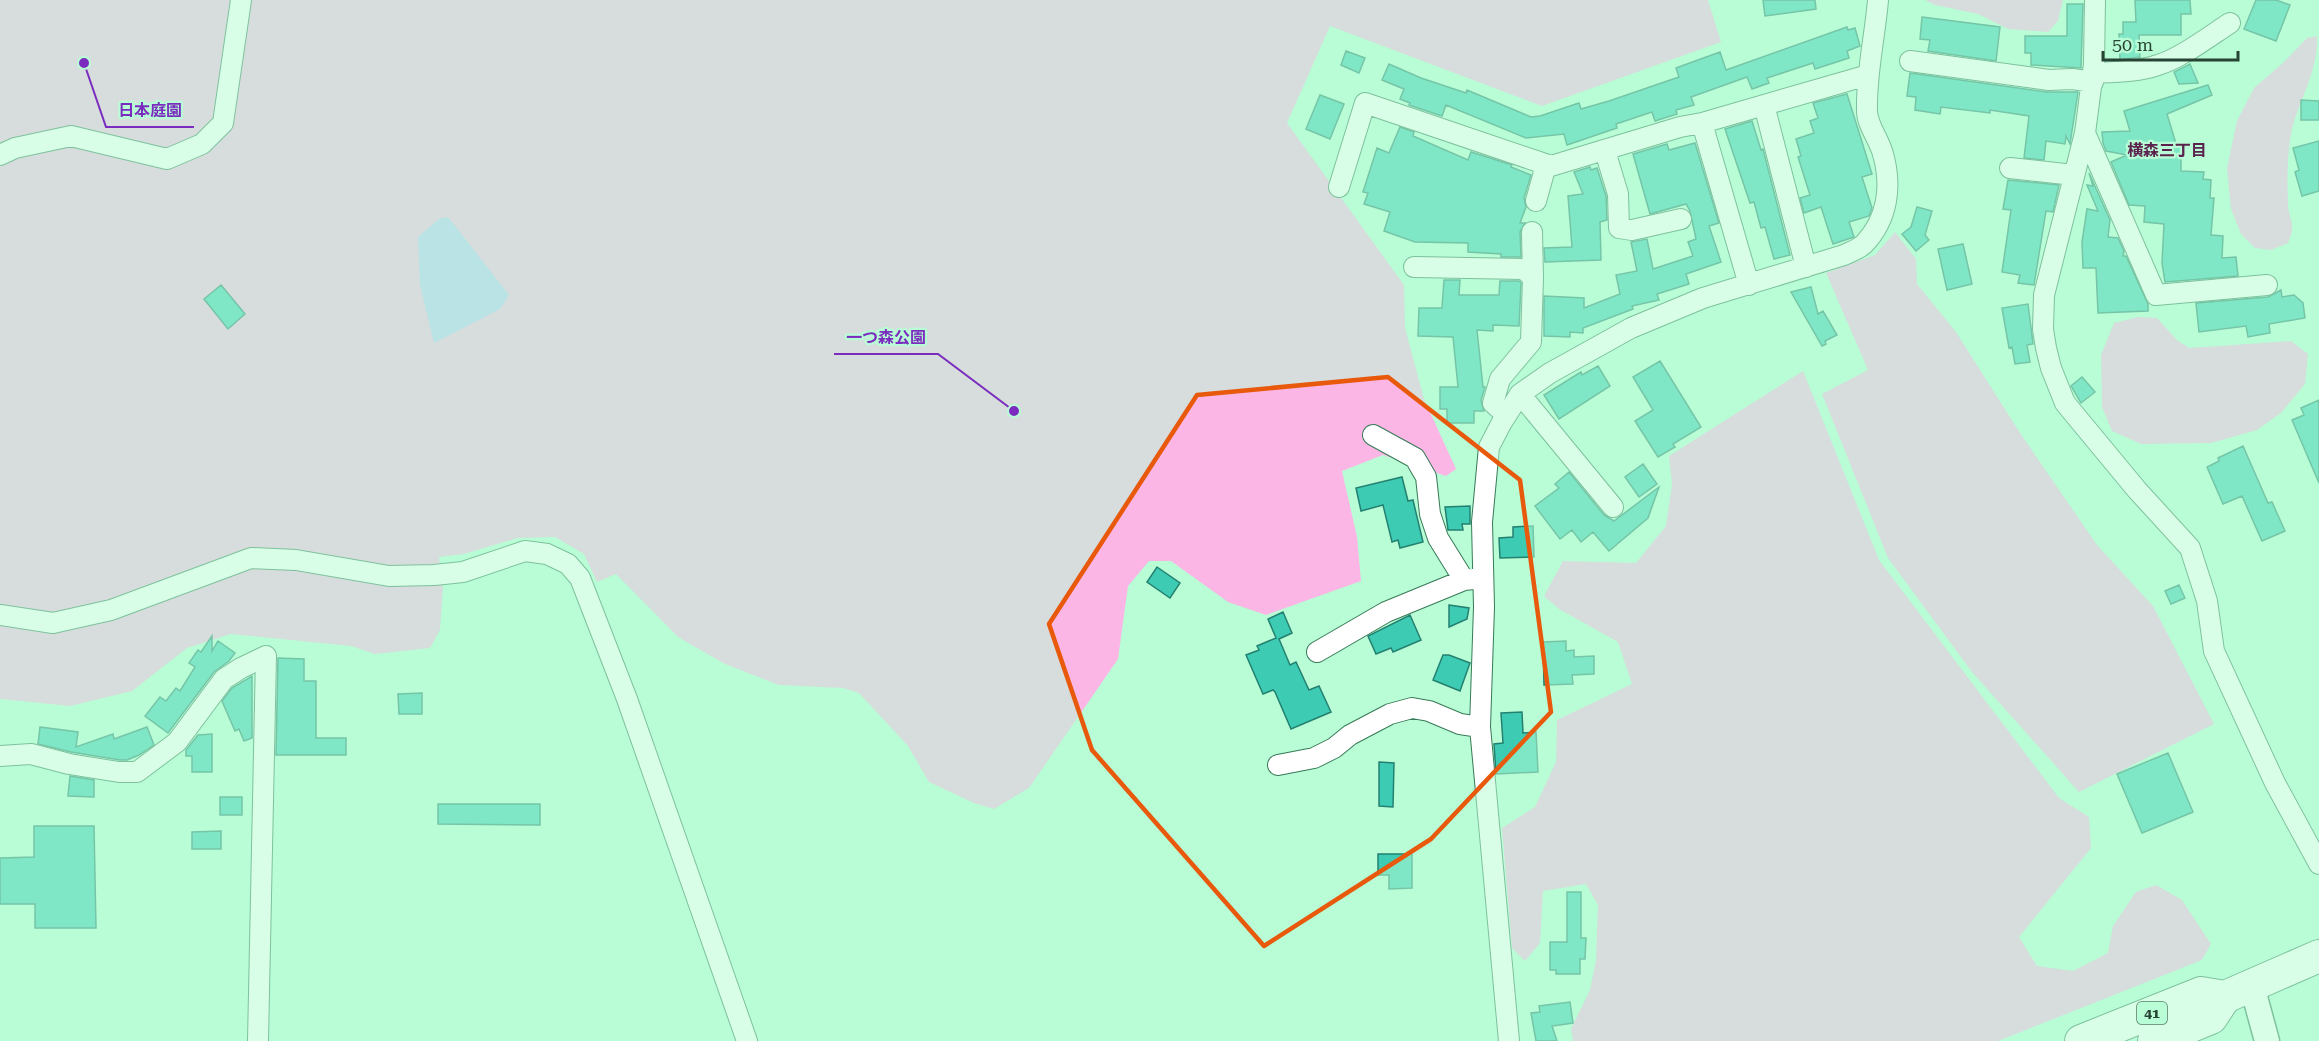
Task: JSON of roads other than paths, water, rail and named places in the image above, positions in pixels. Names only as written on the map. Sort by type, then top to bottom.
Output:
[{"type":"main road","name":"41","points":[[2154,1041],[2211,1018],[2239,992],[2319,956]]},
{"type":"main road","name":"41","points":[[2080,1041],[2201,993],[2239,992]]},
{"type":"street","points":[[0,155],[15,148],[71,136],[167,159],[202,144],[223,123],[241,0]]},
{"type":"street","points":[[1509,1041],[1480,727],[1474,579],[1489,447],[1520,394],[1550,373],[1631,328],[1703,298],[1844,255],[1863,246],[1878,225],[1886,208],[1888,185],[1883,153],[1866,114],[1868,75],[1878,0]]},
{"type":"street","points":[[2095,0],[2093,78],[2085,133],[2044,295],[2043,329],[2051,368],[2065,403],[2137,490],[2190,549],[2207,602],[2214,651],[2275,783],[2319,864]]},
{"type":"street","points":[[1910,61],[2049,80],[2093,78],[2158,65],[2230,23]]},
{"type":"street","points":[[1339,187],[1365,103],[1551,166],[1605,152],[1680,127],[1702,123],[1868,75]]},
{"type":"street","points":[[1764,105],[1806,267]]},
{"type":"street","points":[[1702,123],[1749,285]]},
{"type":"street","points":[[2085,133],[2156,295],[2267,285]]},
{"type":"street","points":[[1605,152],[1618,194],[1619,228],[1632,230],[1681,219]]},
{"type":"street","points":[[1536,201],[1546,165]]},
{"type":"street","points":[[2010,168],[2074,175]]},
{"type":"street","points":[[1506,415],[1492,403],[1500,379],[1530,342],[1533,278],[1532,232]]},
{"type":"street","points":[[1414,267],[1524,269],[1533,278]]},
{"type":"street","points":[[1520,394],[1613,507]]},
{"type":"street","points":[[1373,435],[1415,458],[1426,477],[1430,514],[1438,538],[1474,579]]},
{"type":"street","points":[[0,615],[53,623],[111,610],[251,558],[296,560],[389,576],[463,572],[525,551],[547,554],[568,564],[580,578],[627,699],[747,1041]]},
{"type":"street","points":[[1317,652],[1386,612],[1474,579]]},
{"type":"street","points":[[0,756],[31,754],[69,764],[119,772],[137,772],[177,742],[224,679],[266,656],[258,1041]]},
{"type":"street","points":[[1278,765],[1314,758],[1390,714],[1412,708],[1429,711],[1460,724],[1480,727]]},
{"type":"street","points":[[2239,992],[2267,1041]]},
{"type":"water","points":[[448,217],[509,295],[500,309],[434,343],[420,285],[418,237],[439,219]]},
{"type":"place","name":"日本庭園","points":[[84,63]]},
{"type":"place","name":"一つ森公園","points":[[1014,411]]},
{"type":"district","name":"横森三丁目","points":[[2167,150]]}]
